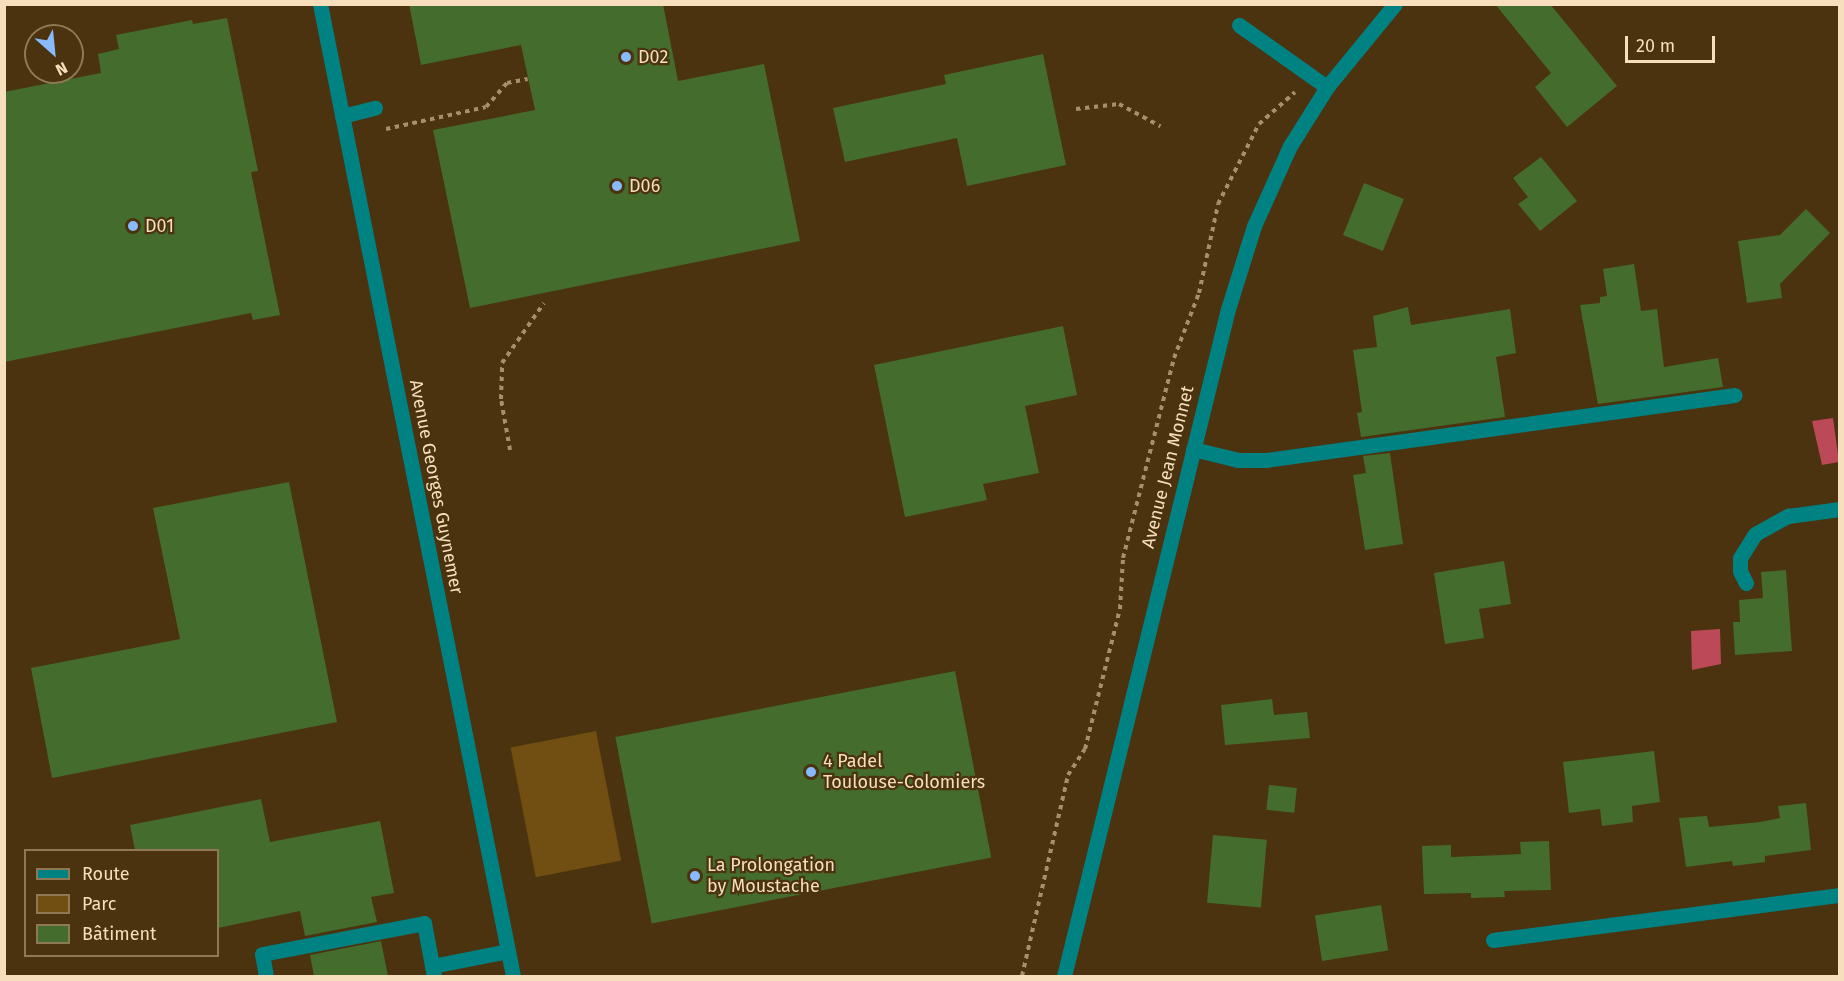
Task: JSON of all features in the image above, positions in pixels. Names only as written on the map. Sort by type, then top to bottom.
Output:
[{"type":"street","name":"Avenue Georges Guynemer","points":[[320,4],[513,976]]},
{"type":"street","name":"Avenue Jean Monnet","points":[[1064,976],[1228,309],[1254,226],[1290,146],[1327,87],[1395,4]]},
{"type":"street","points":[[1239,25],[1327,87]]},
{"type":"street","points":[[342,116],[375,108]]},
{"type":"street","points":[[1193,449],[1238,460],[1266,460],[1735,395]]},
{"type":"street","points":[[1746,584],[1740,571],[1740,558],[1755,534],[1788,516],[1839,509]]},
{"type":"street","points":[[1493,940],[1839,895]]},
{"type":"street","points":[[266,976],[262,954],[424,923],[433,971],[508,951]]},
{"type":"path","points":[[347,142],[375,137],[379,130],[486,107],[507,83],[528,78]]},
{"type":"path","name":"Avenue Jean Monnet","points":[[1022,976],[1068,775],[1084,749],[1120,609],[1123,558],[1171,369],[1199,293],[1218,204],[1259,124],[1288,99]]},
{"type":"path","points":[[1077,109],[1119,104],[1160,126]]},
{"type":"path","points":[[510,450],[501,399],[502,363],[544,303]]},
{"type":"green space","points":[[596,731],[621,861],[536,877],[511,748]]},
{"type":"shaded area","points":[[1833,418],[1839,462],[1822,465],[1812,421]]},
{"type":"shaded area","points":[[1720,629],[1721,664],[1692,670],[1691,631]]},
{"type":"building","name":"D06","points":[[409,4],[663,4],[678,81],[764,64],[800,241],[470,308],[433,130],[535,110],[521,45],[421,65]]},
{"type":"building","points":[[1495,4],[1550,4],[1617,86],[1567,127],[1535,87],[1551,73]]},
{"type":"building","name":"D01","points":[[227,18],[258,171],[251,172],[280,315],[253,320],[251,313],[4,362],[4,92],[45,84],[84,84],[84,76],[101,73],[98,54],[119,49],[116,35],[192,20],[193,24]]},
{"type":"building","points":[[1043,54],[1066,165],[967,186],[957,138],[845,162],[833,108],[946,84],[944,75]]},
{"type":"building","points":[[1541,157],[1577,201],[1540,231],[1518,204],[1528,197],[1513,178]]},
{"type":"building","points":[[1364,183],[1404,199],[1383,251],[1343,235]]},
{"type":"building","points":[[1806,209],[1830,233],[1780,284],[1782,298],[1747,303],[1738,241],[1780,235]]},
{"type":"building","points":[[1634,264],[1641,311],[1657,309],[1664,367],[1718,358],[1723,387],[1598,404],[1580,305],[1600,303],[1600,297],[1607,296],[1603,269]]},
{"type":"building","points":[[1408,307],[1411,325],[1510,309],[1516,353],[1496,357],[1505,417],[1361,437],[1357,413],[1362,412],[1353,350],[1377,347],[1373,316]]},
{"type":"building","points":[[1063,326],[1077,395],[1025,406],[1039,473],[983,484],[987,500],[905,517],[874,365]]},
{"type":"building","points":[[1390,453],[1403,544],[1365,550],[1353,475],[1366,473],[1363,456]]},
{"type":"building","points":[[289,482],[337,722],[52,778],[31,668],[180,639],[153,508]]},
{"type":"building","points":[[1504,561],[1511,604],[1479,609],[1484,638],[1445,644],[1434,573]]},
{"type":"building","points":[[1786,570],[1792,651],[1735,655],[1733,622],[1740,622],[1739,600],[1763,598],[1761,572]]},
{"type":"building","name":"4 Padel Toulouse-Colomiers","points":[[955,671],[991,858],[652,924],[615,737]]},
{"type":"building","points":[[1272,699],[1274,715],[1307,712],[1310,738],[1225,745],[1221,705]]},
{"type":"building","points":[[1654,751],[1660,802],[1632,806],[1633,822],[1602,826],[1600,809],[1569,813],[1563,762]]},
{"type":"building","points":[[1269,785],[1297,788],[1294,813],[1266,810]]},
{"type":"building","points":[[261,799],[270,842],[380,821],[394,893],[371,897],[377,922],[305,936],[300,911],[219,928],[219,849],[135,849],[130,825]]},
{"type":"building","points":[[1806,803],[1811,850],[1765,856],[1765,862],[1733,866],[1732,861],[1686,867],[1679,818],[1707,816],[1709,827],[1760,822],[1780,818],[1778,806]]},
{"type":"building","points":[[1213,835],[1267,840],[1261,907],[1207,903]]},
{"type":"building","points":[[1549,841],[1551,890],[1504,891],[1505,897],[1471,898],[1471,893],[1424,894],[1422,846],[1451,845],[1451,857],[1502,855],[1521,854],[1520,842]]},
{"type":"building","points":[[1381,905],[1388,950],[1322,961],[1315,915]]},
{"type":"building","points":[[381,941],[388,976],[314,976],[310,955]]},
{"type":"place","name":"D02","points":[[626,57]]},
{"type":"place","name":"D06","points":[[617,186]]},
{"type":"place","name":"D01","points":[[133,226]]},
{"type":"place","name":"4 Padel Toulouse-Colomiers","points":[[811,772]]},
{"type":"place","name":"La Prolongation by Moustache","points":[[695,876]]}]
